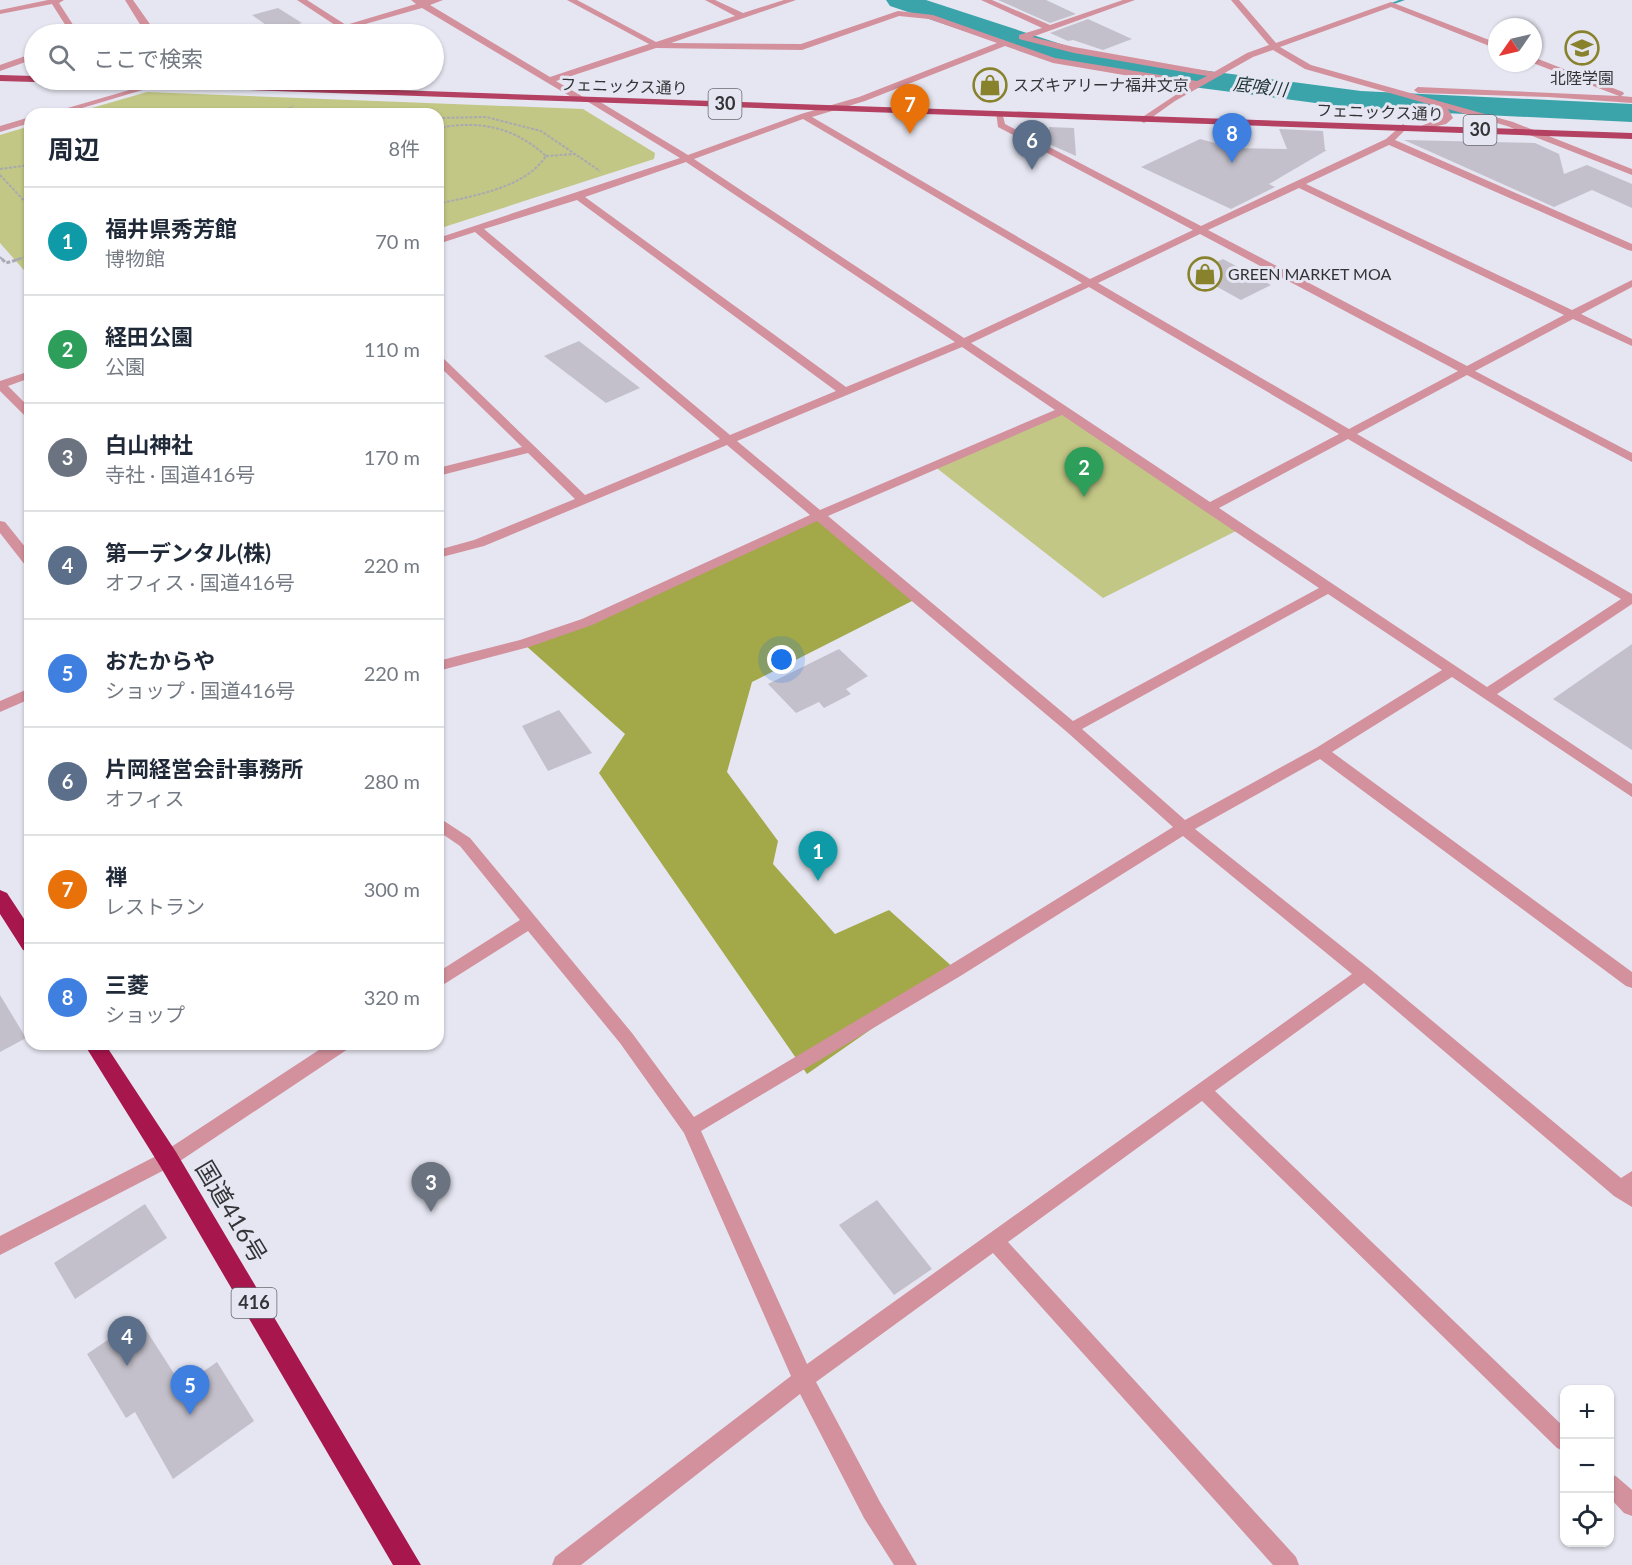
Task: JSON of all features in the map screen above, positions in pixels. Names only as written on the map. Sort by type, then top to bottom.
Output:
[{"type":"highway","points":[[0,898],[24,935]]},
{"type":"highway","name":"国道416号","points":[[98,1050],[168,1159],[408,1565]]},
{"type":"main road","points":[[0,78],[24,79]]},
{"type":"main road","name":"フェニックス通り","points":[[376,90],[1144,120],[1632,136]]},
{"type":"street","points":[[129,0],[144,24]]},
{"type":"street","points":[[301,0],[339,24]]},
{"type":"street","points":[[356,24],[419,2],[440,0]]},
{"type":"street","points":[[571,0],[656,45],[802,47],[898,13],[930,17],[1004,44],[1087,67],[1196,84]]},
{"type":"street","points":[[709,0],[742,16]]},
{"type":"street","points":[[549,80],[792,0]]},
{"type":"street","points":[[985,0],[1050,28]]},
{"type":"street","points":[[1131,0],[1022,37],[1074,50],[1213,74]]},
{"type":"street","points":[[1234,0],[1273,45],[1290,58],[1314,70],[1478,114],[1537,133],[1632,172]]},
{"type":"street","points":[[0,12],[57,1],[70,24]]},
{"type":"street","points":[[419,2],[549,80],[687,158],[1632,791]]},
{"type":"street","points":[[1144,120],[1213,74],[1273,45],[1391,4],[1488,42]]},
{"type":"street","points":[[444,239],[618,183],[832,108],[1004,44]]},
{"type":"street","points":[[0,68],[24,60]]},
{"type":"street","points":[[1542,64],[1632,99]]},
{"type":"street","points":[[73,108],[135,90]]},
{"type":"street","points":[[1392,90],[1548,94],[1632,99]]},
{"type":"street","points":[[1424,128],[1443,123],[1448,118],[1446,113],[1432,100]]},
{"type":"street","points":[[999,114],[1001,125],[1632,458]]},
{"type":"street","points":[[804,116],[1631,599],[1486,694]]},
{"type":"street","points":[[0,129],[24,122]]},
{"type":"street","points":[[444,552],[479,543],[963,343],[1389,141],[1403,127]]},
{"type":"street","points":[[1389,141],[1632,248]]},
{"type":"street","points":[[1299,184],[1632,344]]},
{"type":"street","points":[[578,196],[845,392]]},
{"type":"street","points":[[476,228],[1072,728],[1184,828],[1628,1189]]},
{"type":"street","points":[[1209,508],[1346,433],[1632,283]]},
{"type":"street","points":[[444,365],[583,500]]},
{"type":"street","points":[[24,376],[0,385],[24,409]]},
{"type":"street","points":[[444,664],[524,644],[587,622],[818,516],[1062,411]]},
{"type":"street","points":[[444,470],[529,449]]},
{"type":"street","points":[[0,525],[24,555]]},
{"type":"street","points":[[1072,728],[1330,587]]},
{"type":"street","points":[[691,1128],[956,970],[1184,828],[1321,752],[1451,671]]},
{"type":"street","points":[[0,707],[24,696]]},
{"type":"street","points":[[1321,752],[1632,981]]},
{"type":"street","points":[[444,828],[465,842],[626,1038],[691,1128],[803,1379],[872,1510],[906,1565]]},
{"type":"street","points":[[444,977],[529,922]]},
{"type":"street","points":[[563,1565],[803,1379],[1364,974]]},
{"type":"street","points":[[0,1246],[168,1159],[333,1050]]},
{"type":"street","points":[[1202,1090],[1562,1439]]},
{"type":"street","points":[[994,1241],[1288,1565]]},
{"type":"street","points":[[1614,1488],[1632,1505]]},
{"type":"path","points":[[444,118],[486,117],[541,131],[618,183]]},
{"type":"path","points":[[444,128],[492,125],[522,134],[546,156],[574,154]]},
{"type":"path","points":[[444,202],[516,181],[543,164],[546,156]]},
{"type":"path","points":[[0,169],[24,166]]},
{"type":"path","points":[[0,175],[24,201]]},
{"type":"path","points":[[0,257],[6,263],[24,257]]},
{"type":"green space","points":[[147,92],[583,109],[655,153],[654,159],[444,227],[444,108],[92,108]]},
{"type":"green space","points":[[24,128],[24,270],[0,243],[0,135]]},
{"type":"green space","points":[[1062,411],[1240,529],[1103,598],[934,466]]},
{"type":"green space","points":[[821,518],[918,598],[752,682],[727,772],[778,841],[773,864],[835,934],[889,910],[956,970],[807,1074],[599,773],[625,734],[524,644]]},
{"type":"building","points":[[998,0],[1046,0],[1076,14],[1050,23]]},
{"type":"building","points":[[278,8],[302,23],[265,24],[252,15]]},
{"type":"building","points":[[1088,19],[1132,39],[1103,50],[1073,40],[1068,41],[1050,33]]},
{"type":"building","points":[[1049,127],[1074,128],[1076,156],[1049,144]]},
{"type":"building","points":[[1279,129],[1323,131],[1325,150],[1327,150],[1269,184],[1275,187],[1231,209],[1141,167],[1200,139],[1234,148],[1287,149]]},
{"type":"building","points":[[1404,140],[1535,143],[1559,154],[1564,174],[1587,165],[1632,184],[1632,208],[1592,190],[1554,207]]},
{"type":"building","points":[[1223,259],[1271,285],[1241,300],[1192,273]]},
{"type":"building","points":[[579,341],[640,388],[606,403],[544,356]]},
{"type":"building","points":[[1632,644],[1632,750],[1553,699]]},
{"type":"building","points":[[839,649],[868,676],[846,689],[851,694],[824,708],[819,702],[796,713],[768,684]]},
{"type":"building","points":[[559,710],[592,753],[548,771],[522,726]]},
{"type":"building","points":[[0,995],[24,1035],[24,1039],[0,1052]]},
{"type":"building","points":[[877,1200],[932,1269],[894,1295],[839,1225]]},
{"type":"building","points":[[145,1204],[167,1238],[75,1299],[54,1263]]},
{"type":"building","points":[[139,1319],[182,1386],[217,1362],[254,1421],[173,1479],[135,1412],[126,1418],[87,1354]]},
{"type":"waterway","name":"底喰川","points":[[899,0],[1068,56],[1185,77],[1361,100],[1632,113]]},
{"type":"waterway","points":[[1391,4],[1403,0]]},
{"type":"place","name":"北陸学園","points":[[1582,48]]},
{"type":"place","name":"スズキアリーナ福井文京","points":[[990,85]]},
{"type":"place","name":"禅","points":[[910,134]]},
{"type":"place","name":"三菱","points":[[1232,163]]},
{"type":"place","name":"片岡経営会計事務所","points":[[1032,170]]},
{"type":"place","name":"GREEN MARKET MOA","points":[[1205,274]]},
{"type":"place","name":"経田公園","points":[[1084,497]]},
{"type":"place","name":"福井県秀芳館","points":[[818,881]]},
{"type":"place","name":"白山神社","points":[[431,1212]]},
{"type":"place","name":"第一デンタル(株)","points":[[127,1366]]},
{"type":"place","name":"おたからや","points":[[190,1415]]}]
